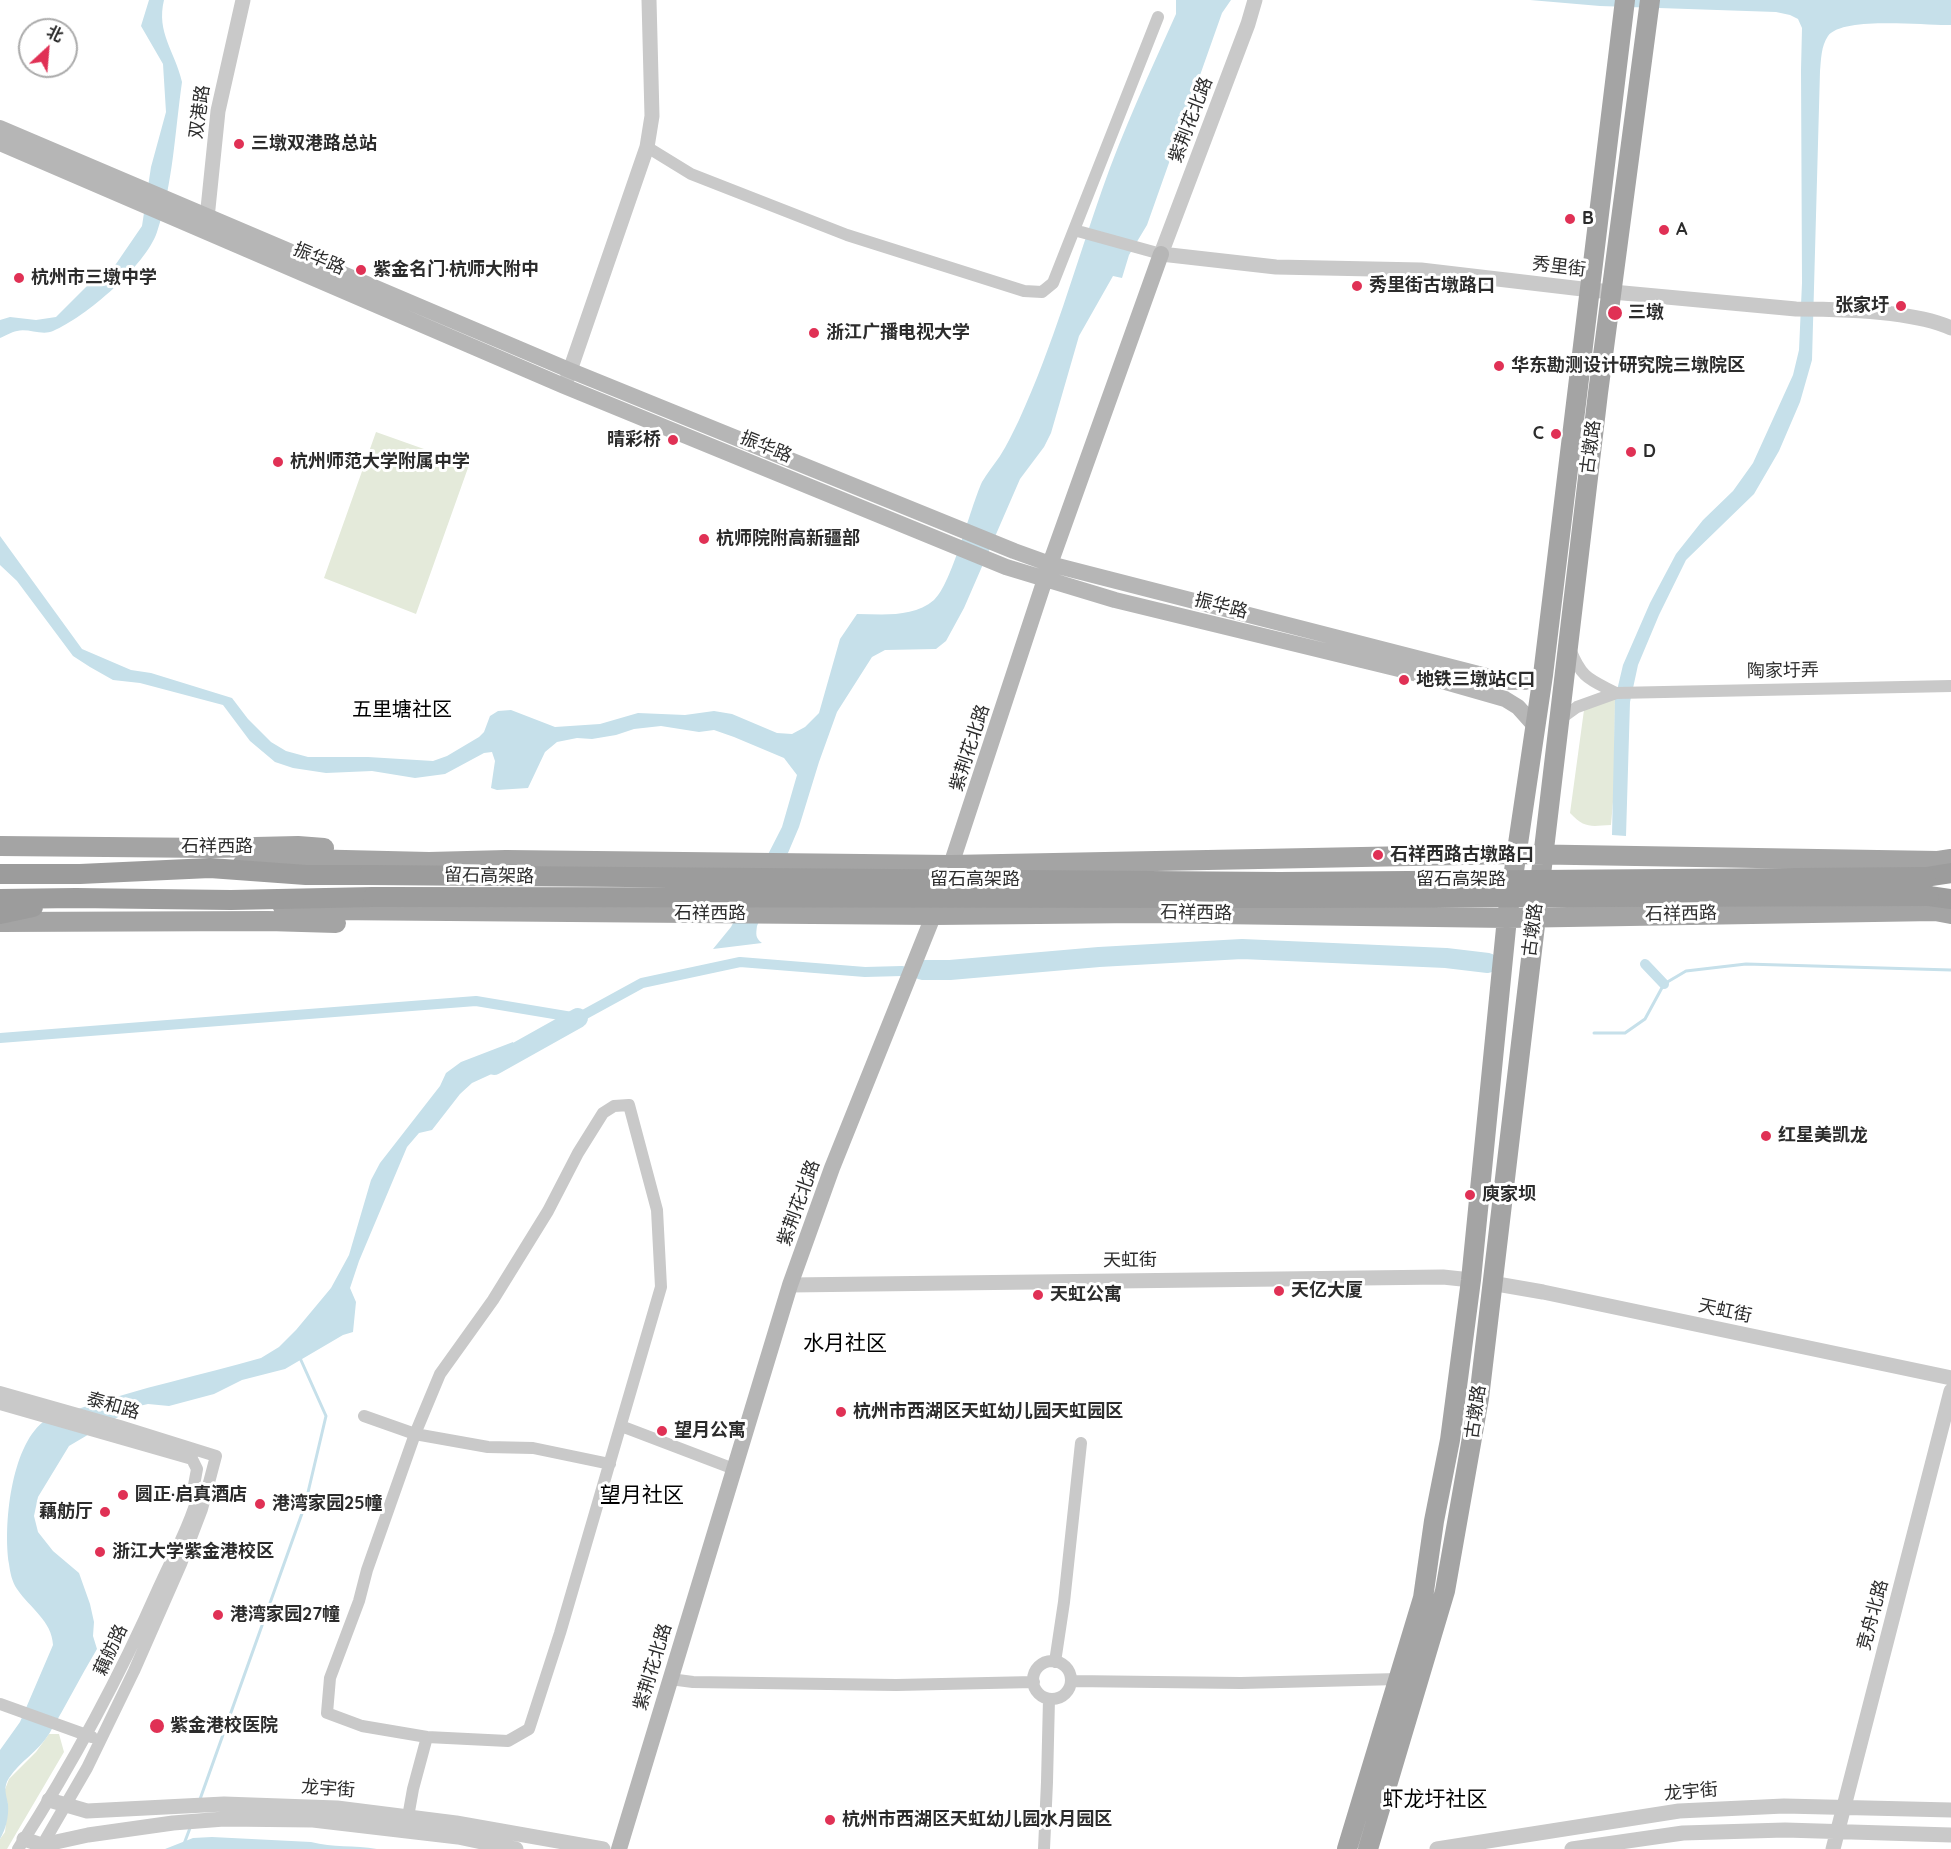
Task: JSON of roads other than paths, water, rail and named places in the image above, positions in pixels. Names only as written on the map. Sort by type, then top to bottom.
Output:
[{"type":"highway","points":[[0,867],[80,874]]},
{"type":"highway","name":"留石高架路","points":[[0,874],[80,874],[210,868],[306,875],[1279,882],[1938,902]]},
{"type":"highway","points":[[1938,902],[1951,875]]},
{"type":"highway","name":"留石高架路","points":[[0,899],[231,900],[373,897],[1938,902]]},
{"type":"highway","points":[[1938,902],[1951,897]]},
{"type":"highway","points":[[0,914],[76,898]]},
{"type":"main road","name":"古墩路","points":[[1347,1849],[1423,1598],[1434,1521],[1452,1428],[1471,1280],[1507,918],[1543,675],[1624,9]]},
{"type":"main road","name":"古墩路","points":[[1368,1849],[1445,1591],[1479,1398],[1542,856],[1648,9]]},
{"type":"main road","name":"振华路","points":[[0,128],[169,209],[567,378],[951,534],[1014,551],[1048,572],[1126,603],[1407,671],[1505,699],[1518,707],[1535,726]]},
{"type":"main road","name":"振华路","points":[[0,143],[139,195]]},
{"type":"main road","name":"紫荆花北路","points":[[619,1849],[790,1285],[832,1168],[934,915],[1048,572],[1161,254]]},
{"type":"main road","name":"振华路","points":[[951,534],[1006,567],[1048,572],[1510,682],[1525,682],[1543,675]]},
{"type":"main road","name":"石祥西路","points":[[0,846],[212,848],[298,846],[506,860]]},
{"type":"main road","name":"石祥西路","points":[[210,868],[303,859],[951,866],[1515,854],[1938,861],[1951,859]]},
{"type":"main road","name":"石祥西路","points":[[231,900],[328,910],[440,912],[934,915],[1142,912],[1507,918],[1938,902]]},
{"type":"main road","name":"石祥西路","points":[[0,922],[268,921],[369,924],[402,921],[440,912]]},
{"type":"street","name":"双港路","points":[[207,224],[218,111],[243,0]]},
{"type":"street","points":[[567,378],[647,147],[652,116],[649,0]]},
{"type":"street","name":"紫荆花北路","points":[[1161,254],[1255,1]]},
{"type":"street","points":[[647,147],[691,174],[847,235],[1024,291],[1042,292],[1053,284],[1158,17]]},
{"type":"street","points":[[1074,230],[1161,254]]},
{"type":"street","name":"秀里街","points":[[1161,254],[1276,267],[1421,270],[1611,292],[1796,309],[1900,315],[1939,322],[1951,328]]},
{"type":"street","name":"陶家圩弄","points":[[1568,645],[1581,672],[1588,679],[1616,693]]},
{"type":"street","name":"陶家圩弄","points":[[1559,720],[1577,707],[1616,693],[1951,686]]},
{"type":"street","points":[[629,1105],[657,1210],[661,1287],[560,1634],[529,1729],[507,1742],[427,1737],[362,1726],[327,1713],[330,1678],[359,1601],[367,1570],[415,1434],[440,1374],[493,1300],[548,1211],[578,1153],[603,1113],[614,1106],[629,1105]]},
{"type":"street","name":"天虹街","points":[[790,1285],[1443,1276],[1471,1280]]},
{"type":"street","name":"天虹街","points":[[1491,1283],[1951,1378]]},
{"type":"street","name":"竞舟北路","points":[[1833,1849],[1951,1391]]},
{"type":"street","name":"泰和路","points":[[0,1392],[46,1411],[112,1432],[213,1455]]},
{"type":"street","name":"泰和路","points":[[0,1404],[46,1411]]},
{"type":"street","points":[[364,1416],[415,1434],[488,1447],[533,1448],[610,1464]]},
{"type":"street","points":[[621,1426],[734,1469]]},
{"type":"street","points":[[112,1432],[192,1459],[197,1469],[185,1527]]},
{"type":"street","points":[[1055,1662],[1065,1591],[1080,1443]]},
{"type":"street","name":"藕舫路","points":[[21,1844],[87,1734],[130,1652],[185,1527],[213,1455]]},
{"type":"street","name":"藕舫路","points":[[41,1847],[102,1740],[135,1671],[202,1509],[213,1455]]},
{"type":"street","points":[[1049,1662],[1055,1662],[1065,1666],[1071,1681],[1066,1693],[1061,1697],[1049,1699],[1038,1693],[1034,1676],[1040,1667],[1049,1662]]},
{"type":"street","points":[[670,1679],[693,1682],[896,1685],[1034,1682]]},
{"type":"street","points":[[1071,1681],[1241,1683],[1398,1679]]},
{"type":"street","points":[[1044,1849],[1049,1699]]},
{"type":"street","points":[[0,1704],[102,1740]]},
{"type":"street","points":[[408,1817],[427,1737]]},
{"type":"street","name":"龙宇街","points":[[49,1800],[87,1811],[176,1806],[313,1820],[458,1837],[516,1849]]},
{"type":"street","name":"龙宇街","points":[[1437,1849],[1679,1811],[1784,1806],[1951,1810]]},
{"type":"street","name":"龙宇街","points":[[41,1847],[88,1835],[173,1823],[224,1812],[337,1808],[456,1823],[603,1849]]},
{"type":"street","points":[[1572,1849],[1683,1833],[1785,1830],[1951,1835]]},
{"type":"street","points":[[21,1844],[41,1847]]},
{"type":"water","points":[[149,0],[164,0],[162,22],[164,32],[182,82],[167,195],[157,232],[151,245],[128,274],[82,314],[53,331],[21,330],[0,338],[0,320],[10,317],[36,320],[56,317],[93,280],[105,280],[142,226],[151,167],[166,112],[163,64],[141,26]]},
{"type":"water","points":[[1176,0],[1231,0],[1222,13],[1147,225],[1129,255],[1122,278],[1113,276],[1079,336],[1051,433],[1044,447],[1020,479],[964,608],[946,641],[936,649],[885,650],[872,657],[837,712],[799,827],[757,926],[756,936],[762,943],[713,949],[731,927],[782,827],[797,775],[784,758],[714,730],[699,732],[661,726],[634,729],[592,739],[577,738],[557,742],[545,752],[528,788],[497,790],[491,788],[495,761],[492,752],[484,753],[445,774],[415,778],[372,771],[326,773],[293,768],[275,762],[250,741],[223,705],[140,683],[113,680],[73,656],[17,581],[0,565],[0,536],[82,649],[131,670],[151,673],[232,698],[248,719],[271,742],[286,751],[308,757],[368,757],[433,761],[447,756],[479,737],[484,732],[490,716],[498,711],[511,710],[555,727],[600,724],[638,713],[685,715],[714,711],[732,714],[777,733],[792,734],[805,727],[819,713],[840,639],[857,614],[897,614],[917,610],[934,600],[941,591],[954,562],[982,482],[1010,438],[1043,364],[1110,168],[1176,14]]},
{"type":"water","points":[[1530,0],[1951,0],[1951,25],[1886,23],[1850,26],[1828,36],[1824,44],[1820,71],[1812,360],[1800,402],[1779,451],[1754,494],[1686,560],[1638,665],[1630,702],[1626,836],[1612,835],[1615,699],[1623,665],[1650,603],[1676,554],[1703,520],[1733,491],[1753,463],[1793,375],[1799,350],[1802,283],[1802,28],[1798,19],[1776,12],[1600,6]]},
{"type":"water","points":[[513,1042],[520,1061],[472,1083],[460,1094],[432,1130],[419,1133],[407,1147],[350,1288],[356,1302],[353,1332],[343,1335],[285,1369],[242,1380],[214,1394],[169,1406],[148,1404],[135,1407],[69,1446],[38,1497],[34,1516],[38,1532],[53,1551],[79,1573],[90,1604],[94,1622],[93,1636],[97,1649],[49,1734],[7,1781],[7,1818],[0,1839],[0,1750],[20,1722],[53,1645],[52,1636],[45,1622],[15,1586],[7,1548],[12,1488],[23,1449],[32,1434],[43,1422],[56,1416],[126,1394],[261,1358],[279,1347],[331,1288],[349,1255],[371,1180],[380,1163],[440,1086],[446,1073],[461,1062]]},
{"type":"water","points":[[193,1838],[311,1842],[377,1849],[165,1849]]},
{"type":"waterway","points":[[922,970],[950,970],[1099,957],[1242,949],[1446,958],[1488,963]]},
{"type":"waterway","points":[[0,1038],[476,1001],[578,1018],[642,983],[740,962],[865,972],[902,971]]},
{"type":"waterway","points":[[1645,964],[1664,984]]},
{"type":"waterway","points":[[1594,1033],[1625,1033],[1645,1019],[1664,984],[1686,971],[1746,964],[1951,970]]},
{"type":"waterway","points":[[494,1065],[578,1018]]},
{"type":"waterway","points":[[199,1802],[305,1505],[326,1416],[300,1358]]},
{"type":"waterway","points":[[184,1844],[190,1828]]},
{"type":"place","name":"三墩双港路总站","points":[[239,144]]},
{"type":"place","name":"B","points":[[1570,219]]},
{"type":"place","name":"A","points":[[1664,230]]},
{"type":"place","name":"紫金名门·杭师大附中","points":[[361,270]]},
{"type":"place","name":"杭州市三墩中学","points":[[19,278]]},
{"type":"place","name":"秀里街古墩路口","points":[[1357,286]]},
{"type":"place","name":"张家圩","points":[[1901,306]]},
{"type":"place","name":"三墩","points":[[1615,313]]},
{"type":"place","name":"浙江广播电视大学","points":[[814,333]]},
{"type":"place","name":"华东勘测设计研究院三墩院区","points":[[1499,366]]},
{"type":"place","name":"C","points":[[1556,434]]},
{"type":"place","name":"晴彩桥","points":[[673,440]]},
{"type":"place","name":"D","points":[[1631,452]]},
{"type":"place","name":"杭州师范大学附属中学","points":[[278,462]]},
{"type":"place","name":"杭师院附高新疆部","points":[[704,539]]},
{"type":"place","name":"地铁三墩站C口","points":[[1404,680]]},
{"type":"place","name":"石祥西路古墩路口","points":[[1378,855]]},
{"type":"place","name":"红星美凯龙","points":[[1766,1136]]},
{"type":"place","name":"庾家坝","points":[[1470,1195]]},
{"type":"place","name":"天亿大厦","points":[[1279,1291]]},
{"type":"place","name":"天虹公寓","points":[[1038,1295]]},
{"type":"place","name":"杭州市西湖区天虹幼儿园天虹园区","points":[[841,1412]]},
{"type":"place","name":"望月公寓","points":[[662,1431]]},
{"type":"place","name":"圆正·启真酒店","points":[[123,1495]]},
{"type":"place","name":"港湾家园25幢","points":[[260,1504]]},
{"type":"place","name":"藕舫厅","points":[[105,1512]]},
{"type":"place","name":"浙江大学紫金港校区","points":[[100,1552]]},
{"type":"place","name":"港湾家园27幢","points":[[218,1615]]},
{"type":"place","name":"紫金港校医院","points":[[157,1726]]},
{"type":"place","name":"杭州市西湖区天虹幼儿园水月园区","points":[[830,1820]]},
{"type":"district","name":"五里塘社区","points":[[402,710]]},
{"type":"district","name":"水月社区","points":[[845,1344]]},
{"type":"district","name":"望月社区","points":[[642,1496]]},
{"type":"district","name":"虾龙圩社区","points":[[1435,1800]]}]
